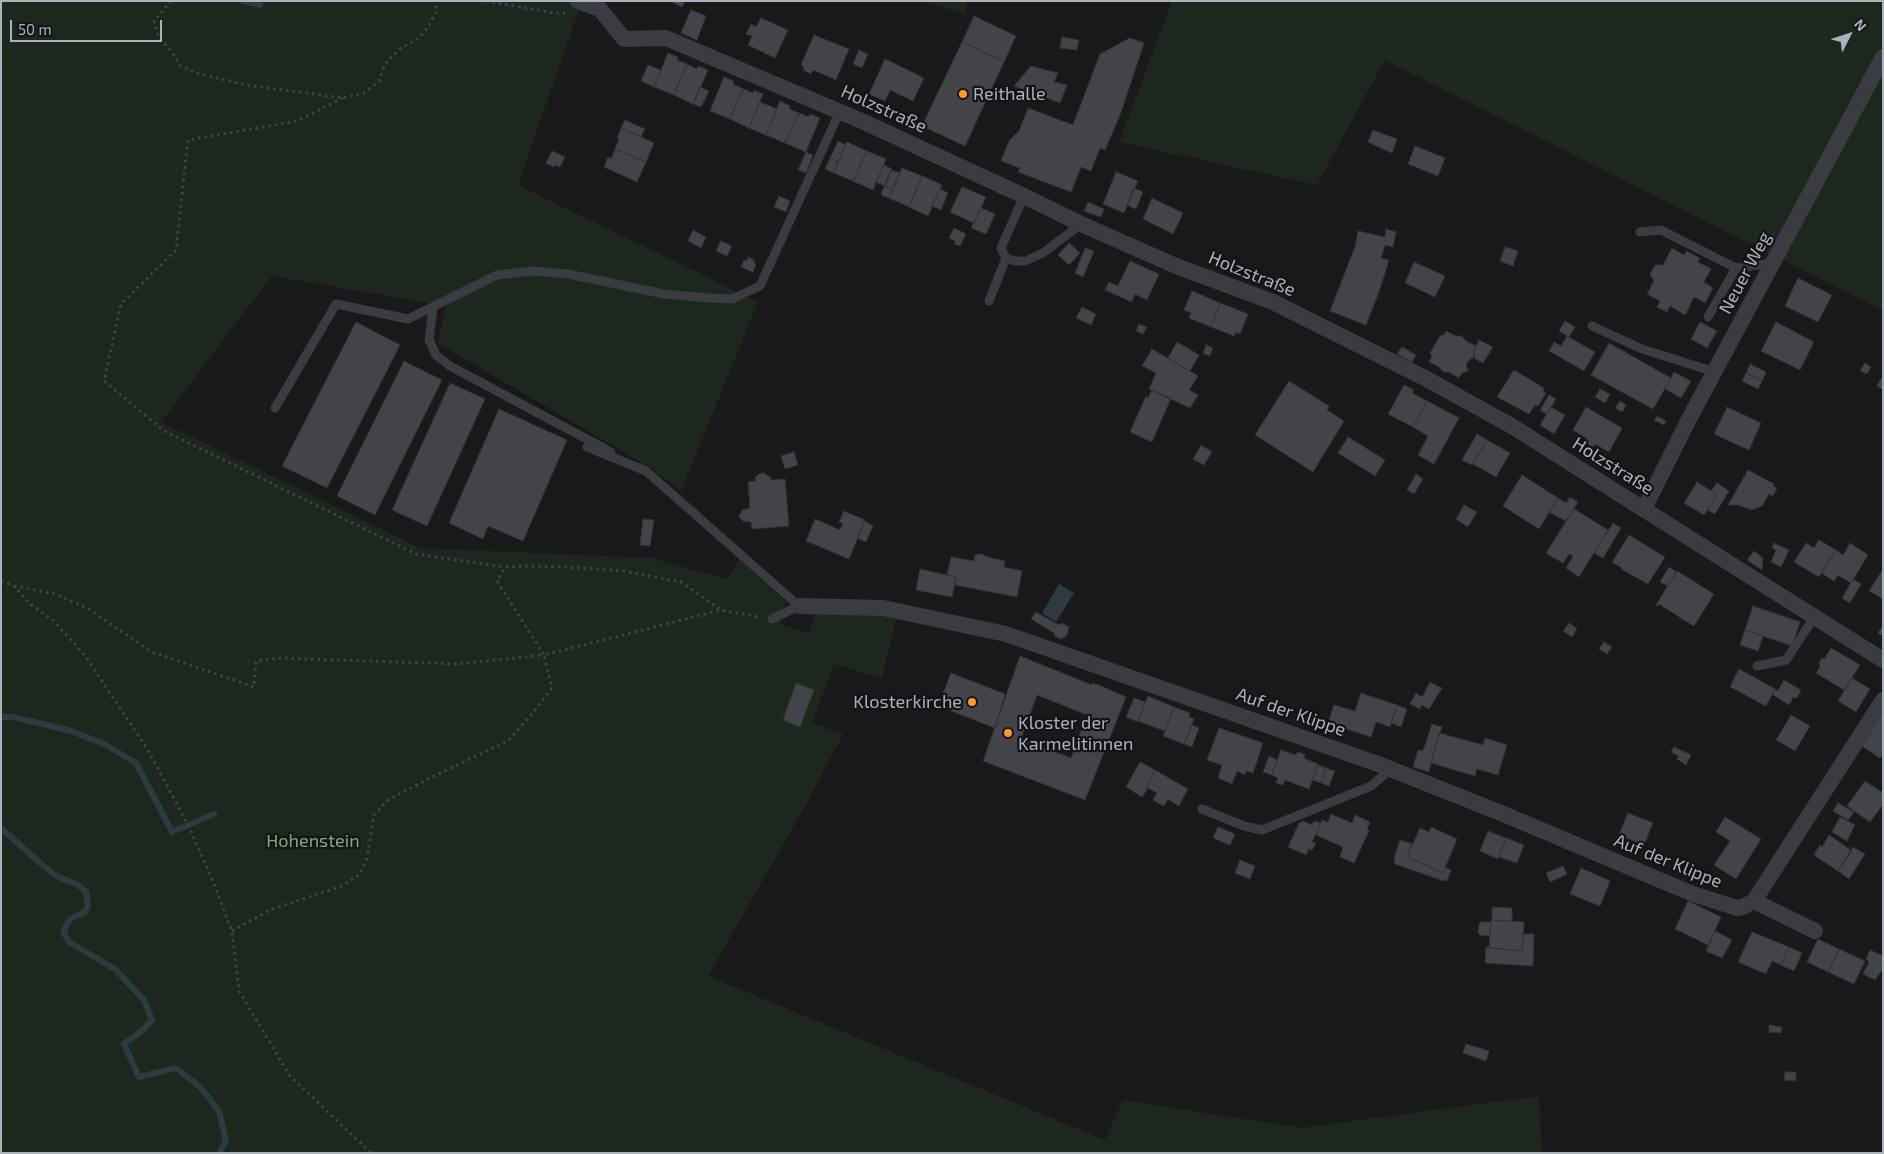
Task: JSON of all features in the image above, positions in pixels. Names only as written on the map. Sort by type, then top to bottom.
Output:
[{"type":"street","name":"Holzstraße","points":[[578,1],[600,10],[624,39],[666,38],[840,112],[1176,266],[1273,302],[1423,377],[1510,425],[1883,660]]},
{"type":"street","name":"Neuer Weg","points":[[1644,509],[1883,57]]},
{"type":"street","name":"Auf der Klippe","points":[[799,606],[883,608],[1006,634],[1391,769],[1703,898],[1737,908],[1754,901]]},
{"type":"street","points":[[1815,931],[1754,901],[1883,700]]},
{"type":"lane","points":[[275,408],[336,304],[408,319],[496,275],[533,271],[568,274],[664,294],[710,298],[732,299],[760,286],[840,112]]},
{"type":"lane","points":[[989,301],[1006,258],[1002,248],[1024,196]]},
{"type":"lane","points":[[1006,258],[1024,261],[1044,253],[1081,224]]},
{"type":"lane","points":[[1640,232],[1661,230],[1736,268],[1764,264],[1771,267]]},
{"type":"lane","points":[[1708,318],[1736,268]]},
{"type":"lane","points":[[433,308],[429,340],[436,355],[450,366],[646,471],[799,606],[772,619]]},
{"type":"lane","points":[[1592,326],[1642,349],[1715,372]]},
{"type":"lane","points":[[586,448],[646,471]]},
{"type":"lane","points":[[1756,666],[1786,660],[1815,616]]},
{"type":"lane","points":[[1202,810],[1244,826],[1262,830],[1372,786],[1391,769]]},
{"type":"path","points":[[171,1],[154,21],[159,39],[169,48],[181,66],[196,73],[246,85],[343,98]]},
{"type":"path","points":[[435,1],[437,10],[428,27],[419,38],[401,48],[385,64],[378,81],[364,93],[343,98],[297,121],[188,140],[176,250],[122,304],[104,381],[164,431],[416,554],[505,567],[554,566],[624,571],[680,582],[722,610],[772,619]]},
{"type":"path","points":[[486,1],[555,13],[580,13],[600,10]]},
{"type":"path","points":[[232,932],[272,909],[342,886],[359,875],[367,859],[374,814],[388,800],[508,741],[552,688],[544,655],[497,581],[505,567]]},
{"type":"path","points":[[1,580],[14,586],[56,594],[87,608],[152,652],[254,687],[256,661],[277,658],[457,664],[544,655],[722,610]]},
{"type":"path","points":[[14,586],[30,604],[53,620],[86,658],[148,750],[188,825],[212,879],[232,932],[239,992],[290,1076],[371,1153]]},
{"type":"green space","name":"Hohenstein","points":[[1,1],[582,1],[518,185],[758,302],[681,491],[649,467],[438,343],[446,306],[272,276],[161,422],[420,548],[650,558],[728,579],[739,559],[786,602],[779,624],[809,633],[815,613],[897,615],[882,678],[834,664],[812,723],[843,734],[808,801],[708,976],[1105,1140],[1123,1100],[1301,1128],[1539,1096],[1542,1153],[1,1153]]},
{"type":"green space","points":[[921,1],[968,1],[965,14]]},
{"type":"green space","points":[[1172,1],[1883,1],[1883,310],[1385,60],[1317,185],[1119,142]]},
{"type":"shaded area","points":[[1059,584],[1074,593],[1056,622],[1042,613]]},
{"type":"building","points":[[669,1],[685,1],[682,7]]},
{"type":"building","points":[[691,10],[706,16],[697,40],[681,33]]},
{"type":"building","points":[[974,16],[1016,36],[1004,62],[962,42]]},
{"type":"building","points":[[761,18],[788,30],[775,58],[748,45],[752,36],[746,34],[751,24],[756,27]]},
{"type":"building","points":[[814,35],[849,49],[836,80],[813,70],[811,74],[803,70],[804,67],[801,65]]},
{"type":"building","points":[[1062,37],[1079,40],[1077,50],[1060,48]]},
{"type":"building","points":[[1130,38],[1144,43],[1120,115],[1105,150],[1100,148],[1091,171],[1081,167],[1071,192],[1018,172],[1020,168],[1001,161],[1009,141],[1019,131],[1028,108],[1073,125],[1100,54]]},
{"type":"building","name":"Reithalle","points":[[962,42],[1004,62],[965,146],[922,126]]},
{"type":"building","points":[[859,50],[868,54],[862,68],[853,64]]},
{"type":"building","points":[[668,53],[678,57],[677,60],[687,64],[674,95],[654,87]]},
{"type":"building","points":[[885,59],[924,78],[913,101],[890,90],[885,101],[869,94]]},
{"type":"building","points":[[687,64],[697,69],[698,66],[708,70],[693,104],[674,95]]},
{"type":"building","points":[[648,65],[661,70],[654,87],[641,81]]},
{"type":"building","points":[[1031,66],[1058,73],[1054,82],[1067,85],[1060,103],[1014,86]]},
{"type":"building","points":[[724,77],[734,81],[733,84],[743,89],[730,119],[710,111]]},
{"type":"building","points":[[700,87],[709,91],[701,107],[693,104]]},
{"type":"building","points":[[743,89],[753,93],[754,90],[763,94],[749,128],[730,119]]},
{"type":"building","points":[[780,101],[790,106],[789,109],[799,113],[785,143],[766,135]]},
{"type":"building","points":[[760,102],[777,109],[766,135],[749,128]]},
{"type":"building","points":[[799,113],[808,117],[810,114],[820,118],[806,152],[785,143]]},
{"type":"building","points":[[625,120],[645,129],[641,137],[621,128]]},
{"type":"building","points":[[621,128],[654,143],[646,162],[615,149]]},
{"type":"building","points":[[1373,130],[1397,139],[1392,153],[1368,142]]},
{"type":"building","points":[[838,141],[846,145],[838,162],[830,158]]},
{"type":"building","points":[[847,142],[867,151],[853,181],[834,173]]},
{"type":"building","points":[[1415,146],[1445,158],[1438,176],[1408,164]]},
{"type":"building","points":[[615,149],[646,162],[637,182],[604,167],[608,157],[611,159]]},
{"type":"building","points":[[552,151],[565,157],[560,167],[555,165],[554,167],[546,163]]},
{"type":"building","points":[[867,151],[886,159],[873,190],[853,181]]},
{"type":"building","points":[[806,152],[813,155],[806,173],[798,170]]},
{"type":"building","points":[[830,158],[838,162],[834,173],[825,169]]},
{"type":"building","points":[[884,165],[892,169],[885,186],[876,182]]},
{"type":"building","points":[[902,168],[922,176],[909,207],[889,198]]},
{"type":"building","points":[[891,170],[900,173],[893,190],[884,186]]},
{"type":"building","points":[[1116,172],[1138,181],[1124,213],[1103,204]]},
{"type":"building","points":[[922,176],[942,185],[928,216],[909,207]]},
{"type":"building","points":[[884,186],[893,190],[889,198],[881,195]]},
{"type":"building","points":[[962,187],[986,197],[974,223],[950,212]]},
{"type":"building","points":[[1134,188],[1143,192],[1136,209],[1127,205]]},
{"type":"building","points":[[940,189],[948,193],[941,210],[932,206]]},
{"type":"building","points":[[779,196],[790,201],[786,212],[774,207]]},
{"type":"building","points":[[1152,198],[1183,213],[1173,234],[1143,219]]},
{"type":"building","points":[[1088,202],[1104,209],[1101,217],[1084,211]]},
{"type":"building","points":[[981,208],[995,214],[986,234],[971,228]]},
{"type":"building","points":[[954,228],[966,234],[960,246],[954,244],[956,241],[949,238]]},
{"type":"building","points":[[1386,229],[1396,232],[1393,247],[1385,245],[1381,258],[1389,260],[1366,325],[1330,311],[1355,247],[1358,231],[1385,237]]},
{"type":"building","points":[[693,230],[706,237],[701,248],[688,241]]},
{"type":"building","points":[[721,241],[732,246],[727,256],[716,251]]},
{"type":"building","points":[[1069,243],[1080,253],[1069,265],[1058,255]]},
{"type":"building","points":[[1505,247],[1518,251],[1513,266],[1500,261]]},
{"type":"building","points":[[1085,248],[1094,251],[1083,277],[1075,273]]},
{"type":"building","points":[[1672,248],[1684,255],[1686,251],[1700,258],[1698,262],[1711,269],[1704,282],[1713,288],[1705,303],[1694,297],[1685,315],[1670,306],[1667,312],[1657,307],[1660,301],[1647,294],[1654,281],[1650,274],[1655,265],[1663,265]]},
{"type":"building","points":[[748,257],[754,260],[756,264],[753,272],[741,267],[744,260],[747,261]]},
{"type":"building","points":[[1130,261],[1159,274],[1147,300],[1135,294],[1132,302],[1105,290],[1109,282],[1118,286]]},
{"type":"building","points":[[1414,262],[1445,276],[1435,297],[1405,283]]},
{"type":"building","points":[[1798,278],[1832,295],[1818,322],[1785,306]]},
{"type":"building","points":[[1192,291],[1220,303],[1211,327],[1189,318],[1191,313],[1184,310]]},
{"type":"building","points":[[1220,303],[1248,314],[1240,334],[1236,332],[1234,336],[1211,327]]},
{"type":"building","points":[[1082,307],[1096,314],[1091,325],[1076,318]]},
{"type":"building","points":[[1565,321],[1575,327],[1569,337],[1559,331]]},
{"type":"building","points":[[356,322],[400,345],[327,488],[282,466]]},
{"type":"building","points":[[1700,322],[1717,331],[1707,348],[1691,339]]},
{"type":"building","points":[[1776,322],[1814,342],[1800,370],[1761,351]]},
{"type":"building","points":[[1139,324],[1147,327],[1143,334],[1136,331]]},
{"type":"building","points":[[1446,331],[1456,336],[1462,336],[1466,341],[1476,346],[1473,352],[1475,357],[1469,360],[1466,365],[1468,371],[1462,373],[1459,378],[1449,372],[1443,372],[1439,367],[1429,362],[1432,357],[1430,353],[1440,336],[1444,335]]},
{"type":"building","points":[[1567,336],[1595,352],[1584,371],[1549,351],[1554,342],[1561,346]]},
{"type":"building","points":[[1479,340],[1493,347],[1483,363],[1474,358],[1473,352]]},
{"type":"building","points":[[1177,342],[1199,355],[1190,371],[1168,358]]},
{"type":"building","points":[[1609,343],[1671,378],[1653,409],[1591,375]]},
{"type":"building","points":[[1206,345],[1213,348],[1210,356],[1203,353]]},
{"type":"building","points":[[1402,347],[1416,355],[1412,362],[1397,354]]},
{"type":"building","points":[[1152,349],[1198,376],[1189,390],[1198,395],[1190,408],[1149,389],[1156,373],[1142,366]]},
{"type":"building","points":[[404,361],[442,380],[375,515],[337,496]]},
{"type":"building","points":[[1865,363],[1871,367],[1867,374],[1860,371]]},
{"type":"building","points":[[1750,364],[1766,372],[1762,381],[1746,373]]},
{"type":"building","points":[[1514,370],[1544,388],[1543,391],[1546,393],[1538,406],[1535,405],[1529,414],[1497,397]]},
{"type":"building","points":[[1674,372],[1691,381],[1681,398],[1665,389]]},
{"type":"building","points":[[1746,373],[1762,381],[1758,389],[1742,381]]},
{"type":"building","points":[[1883,375],[1883,390],[1877,386]]},
{"type":"building","points":[[1289,381],[1329,406],[1327,410],[1344,421],[1313,472],[1255,435]]},
{"type":"building","points":[[450,383],[485,399],[427,526],[392,510]]},
{"type":"building","points":[[1404,385],[1414,390],[1412,393],[1427,401],[1413,427],[1388,414]]},
{"type":"building","points":[[1600,389],[1610,394],[1605,403],[1595,397]]},
{"type":"building","points":[[1152,390],[1171,398],[1152,442],[1130,432],[1146,396],[1148,398]]},
{"type":"building","points":[[1549,395],[1556,399],[1547,414],[1540,410]]},
{"type":"building","points":[[1427,401],[1459,418],[1434,464],[1418,455],[1428,436],[1413,427]]},
{"type":"building","points":[[1620,401],[1626,405],[1622,412],[1615,408]]},
{"type":"building","points":[[1551,407],[1565,415],[1554,434],[1540,425]]},
{"type":"building","points":[[1586,407],[1622,428],[1609,452],[1595,444],[1593,447],[1584,442],[1586,438],[1573,430]]},
{"type":"building","points":[[1727,407],[1761,423],[1749,450],[1714,434]]},
{"type":"building","points":[[499,409],[567,440],[523,541],[488,526],[483,539],[449,523]]},
{"type":"building","points":[[1657,416],[1666,421],[1664,425],[1654,420]]},
{"type":"building","points":[[1477,434],[1487,440],[1472,465],[1462,460]]},
{"type":"building","points":[[1348,437],[1385,460],[1375,476],[1338,453]]},
{"type":"building","points":[[1487,440],[1510,453],[1496,477],[1473,464]]},
{"type":"building","points":[[1201,445],[1212,452],[1204,465],[1193,459]]},
{"type":"building","points":[[794,452],[798,465],[785,469],[781,456]]},
{"type":"building","points":[[1748,470],[1774,484],[1773,486],[1777,488],[1773,496],[1769,494],[1762,506],[1752,510],[1738,505],[1728,505]]},
{"type":"building","points":[[764,473],[771,480],[785,479],[789,526],[752,529],[751,522],[743,521],[739,517],[742,510],[750,508],[748,482],[756,481],[755,478],[759,474]]},
{"type":"building","points":[[1416,474],[1423,479],[1414,494],[1407,490]]},
{"type":"building","points":[[1522,475],[1558,498],[1539,529],[1503,506]]},
{"type":"building","points":[[1697,482],[1717,495],[1704,515],[1684,503]]},
{"type":"building","points":[[1717,483],[1729,491],[1715,514],[1708,510],[1717,495],[1711,491]]},
{"type":"building","points":[[1570,497],[1578,502],[1566,521],[1549,512],[1558,498],[1566,503]]},
{"type":"building","points":[[1464,505],[1477,512],[1468,527],[1456,519]]},
{"type":"building","points":[[1574,509],[1608,530],[1579,577],[1566,568],[1573,556],[1569,554],[1563,563],[1546,553]]},
{"type":"building","points":[[844,511],[865,520],[849,559],[806,541],[815,519],[840,530],[843,523],[839,522]]},
{"type":"building","points":[[643,519],[654,520],[650,546],[640,545]]},
{"type":"building","points":[[864,521],[873,526],[866,542],[857,538]]},
{"type":"building","points":[[1613,523],[1621,528],[1603,558],[1594,553]]},
{"type":"building","points":[[1629,535],[1665,557],[1648,584],[1612,562]]},
{"type":"building","points":[[1819,540],[1836,550],[1819,577],[1794,562],[1806,543],[1814,548]]},
{"type":"building","points":[[1774,543],[1789,550],[1781,567],[1771,562],[1776,550],[1772,548]]},
{"type":"building","points":[[1850,543],[1868,555],[1851,583],[1838,575],[1834,581],[1821,573],[1836,550],[1843,555]]},
{"type":"building","points":[[1754,551],[1763,558],[1762,570],[1747,560]]},
{"type":"building","points":[[981,554],[1005,561],[1004,567],[1022,571],[1017,597],[955,585],[956,577],[947,575],[951,557],[974,561],[975,555]]},
{"type":"building","points":[[1669,567],[1677,572],[1668,586],[1660,582]]},
{"type":"building","points":[[920,569],[956,577],[952,597],[916,590]]},
{"type":"building","points":[[1883,569],[1883,599],[1869,591]]},
{"type":"building","points":[[1677,571],[1714,594],[1694,626],[1681,620],[1681,618],[1659,604],[1658,606],[1656,605]]},
{"type":"building","points":[[1853,579],[1861,584],[1850,603],[1842,598]]},
{"type":"building","points":[[1753,606],[1800,622],[1792,646],[1745,630]]},
{"type":"building","points":[[1036,612],[1059,625],[1062,623],[1069,627],[1067,635],[1061,639],[1031,619]]},
{"type":"building","points":[[1569,623],[1577,629],[1572,637],[1563,631]]},
{"type":"building","points":[[1883,625],[1883,636],[1878,633]]},
{"type":"building","points":[[1745,630],[1763,636],[1758,651],[1740,645]]},
{"type":"building","points":[[1604,642],[1612,647],[1607,654],[1599,649]]},
{"type":"building","points":[[1831,648],[1860,665],[1844,690],[1816,673],[1820,667],[1821,659],[1825,658]]},
{"type":"building","name":"Kloster der Karmelitinnen","points":[[1020,656],[1126,697],[1085,800],[983,761]],"holes":[[[1037,695],[1087,715],[1071,758],[1021,739]]]},
{"type":"building","points":[[1739,669],[1775,689],[1766,706],[1730,687]]},
{"type":"building","name":"Klosterkirche","points":[[951,673],[1005,694],[995,728],[941,707],[944,697],[942,696]]},
{"type":"building","points":[[1852,678],[1870,689],[1856,712],[1838,701]]},
{"type":"building","points":[[1784,680],[1801,690],[1797,698],[1793,697],[1789,705],[1772,694],[1775,689],[1778,691]]},
{"type":"building","points":[[1430,682],[1442,688],[1429,709],[1421,705],[1420,709],[1410,704],[1416,693],[1422,697]]},
{"type":"building","points":[[796,683],[814,690],[800,727],[783,720]]},
{"type":"building","points":[[1361,693],[1397,705],[1390,727],[1376,722],[1371,737],[1328,723],[1334,705],[1355,711]]},
{"type":"building","points":[[1148,696],[1174,707],[1165,731],[1138,721]]},
{"type":"building","points":[[1134,698],[1145,702],[1138,722],[1126,717]]},
{"type":"building","points":[[1397,705],[1407,709],[1401,727],[1391,723]]},
{"type":"building","points":[[1174,707],[1190,713],[1189,717],[1194,719],[1184,744],[1163,736]]},
{"type":"building","points":[[1883,712],[1883,754],[1880,758],[1860,745]]},
{"type":"building","points":[[1791,715],[1810,726],[1795,751],[1776,740]]},
{"type":"building","points":[[1432,724],[1442,727],[1429,772],[1413,767],[1418,750],[1423,751]]},
{"type":"building","points":[[1192,725],[1199,728],[1192,747],[1184,744]]},
{"type":"building","points":[[1219,728],[1263,743],[1253,773],[1246,771],[1245,775],[1237,771],[1232,784],[1218,778],[1222,765],[1207,760]]},
{"type":"building","points":[[1439,733],[1483,745],[1485,738],[1507,745],[1498,775],[1477,769],[1475,776],[1431,763]]},
{"type":"building","points":[[1674,747],[1691,755],[1686,765],[1677,759],[1679,756],[1671,752]]},
{"type":"building","points":[[1281,750],[1296,755],[1297,752],[1301,753],[1305,755],[1304,758],[1318,764],[1309,789],[1285,780],[1283,785],[1276,783],[1278,778],[1272,775]]},
{"type":"building","points":[[1269,756],[1277,760],[1272,775],[1263,772]]},
{"type":"building","points":[[1140,762],[1155,770],[1146,787],[1148,788],[1142,797],[1126,787]]},
{"type":"building","points":[[1318,765],[1326,768],[1321,783],[1312,780]]},
{"type":"building","points":[[1326,768],[1335,771],[1329,786],[1321,783]]},
{"type":"building","points":[[1155,770],[1188,789],[1179,806],[1168,799],[1164,806],[1153,800],[1157,793],[1146,787]]},
{"type":"building","points":[[1865,781],[1883,793],[1882,806],[1870,822],[1847,806]]},
{"type":"building","points":[[1838,803],[1854,812],[1848,820],[1833,811]]},
{"type":"building","points":[[1628,813],[1653,823],[1644,845],[1619,835]]},
{"type":"building","points":[[1331,814],[1352,823],[1355,815],[1370,822],[1367,830],[1369,831],[1354,863],[1340,857],[1343,847],[1316,835],[1322,820],[1328,822]]},
{"type":"building","points":[[1725,817],[1761,839],[1736,879],[1714,865],[1730,841],[1716,832]]},
{"type":"building","points":[[1840,817],[1855,825],[1847,841],[1832,832]]},
{"type":"building","points":[[1303,821],[1312,825],[1314,821],[1321,823],[1312,842],[1316,843],[1312,850],[1309,849],[1306,855],[1288,847],[1299,823]]},
{"type":"building","points":[[1218,827],[1235,834],[1230,845],[1213,838]]},
{"type":"building","points":[[1431,827],[1457,839],[1443,873],[1407,857],[1420,828],[1429,832]]},
{"type":"building","points":[[1488,831],[1506,838],[1498,859],[1480,851]]},
{"type":"building","points":[[1829,835],[1852,851],[1838,871],[1814,854],[1820,845],[1822,847]]},
{"type":"building","points":[[1506,838],[1524,845],[1517,863],[1499,857]]},
{"type":"building","points":[[1400,840],[1412,844],[1407,857],[1443,873],[1445,867],[1451,870],[1447,881],[1395,864],[1394,858]]},
{"type":"building","points":[[1853,847],[1865,854],[1849,879],[1838,871]]},
{"type":"building","points":[[1240,860],[1255,866],[1250,879],[1235,873]]},
{"type":"building","points":[[1563,866],[1567,874],[1550,882],[1546,873]]},
{"type":"building","points":[[1581,868],[1610,881],[1600,906],[1570,894]]},
{"type":"building","points":[[1688,901],[1721,917],[1708,945],[1675,929]]},
{"type":"building","points":[[1492,907],[1512,908],[1512,921],[1492,920]]},
{"type":"building","points":[[1491,920],[1524,922],[1522,951],[1489,948]]},
{"type":"building","points":[[1481,922],[1491,922],[1490,936],[1478,933]]},
{"type":"building","points":[[1715,931],[1732,940],[1722,958],[1706,951]]},
{"type":"building","points":[[1752,932],[1789,947],[1781,965],[1772,961],[1766,974],[1738,962]]},
{"type":"building","points":[[1523,934],[1534,934],[1533,966],[1485,963],[1486,947],[1522,951]]},
{"type":"building","points":[[1818,939],[1839,949],[1828,972],[1807,962]]},
{"type":"building","points":[[1789,947],[1802,953],[1794,971],[1781,965]]},
{"type":"building","points":[[1839,949],[1865,961],[1854,984],[1828,972]]},
{"type":"building","points":[[1870,950],[1883,956],[1883,969],[1875,980],[1863,974],[1869,962],[1866,959]]},
{"type":"building","points":[[1769,1025],[1782,1027],[1781,1033],[1769,1032]]},
{"type":"building","points":[[1466,1044],[1489,1051],[1486,1061],[1463,1053]]},
{"type":"building","points":[[1785,1072],[1796,1072],[1796,1081],[1784,1080]]},
{"type":"waterway","points":[[244,1],[260,5]]},
{"type":"waterway","points":[[1,717],[13,717],[71,731],[104,744],[136,763],[172,832],[214,814]]},
{"type":"waterway","points":[[1,828],[56,876],[78,885],[86,892],[88,905],[85,912],[70,919],[63,931],[69,942],[115,969],[144,1000],[152,1020],[143,1030],[124,1044],[139,1077],[176,1068],[200,1087],[219,1111],[226,1140],[220,1153]]},
{"type":"place","name":"Reithalle","points":[[963,94]]},
{"type":"place","name":"Klosterkirche","points":[[972,702]]},
{"type":"place","name":"Kloster der Karmelitinnen","points":[[1008,733]]}]
